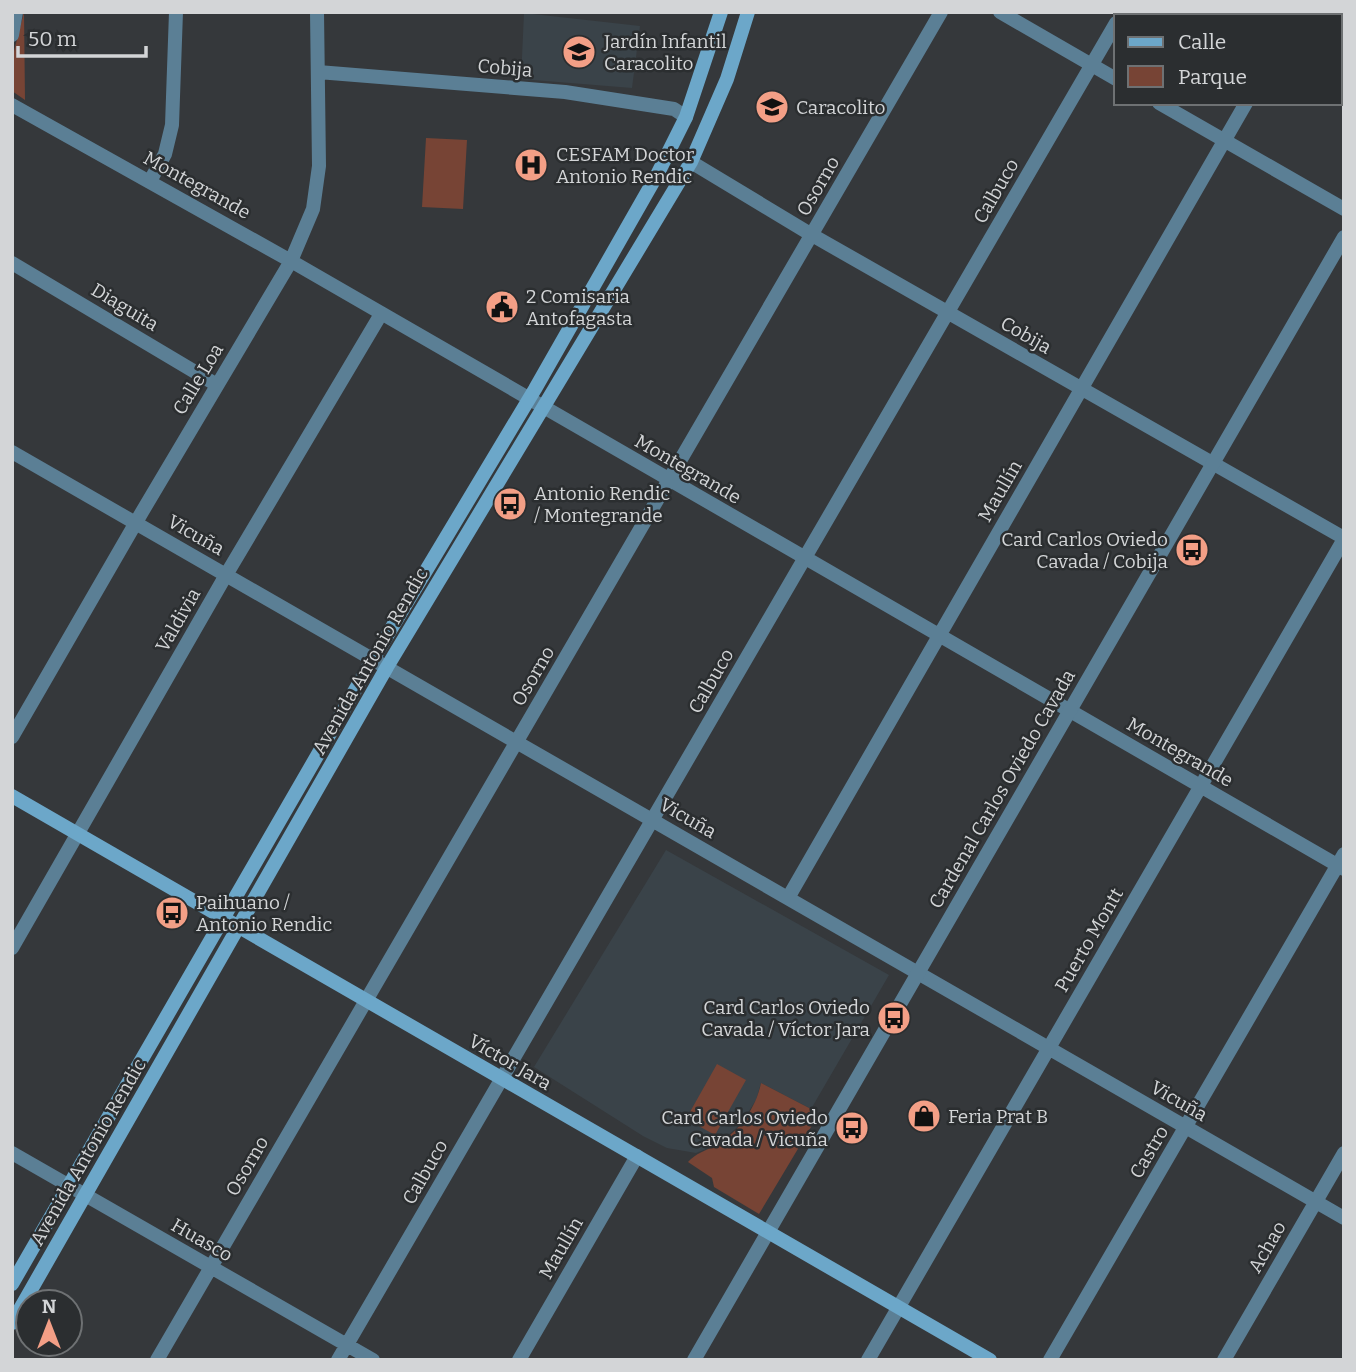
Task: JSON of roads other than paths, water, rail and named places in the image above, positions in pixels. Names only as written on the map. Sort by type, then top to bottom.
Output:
[{"type":"main road","name":"Avenida Antonio Rendic","points":[[12,1284],[651,185],[686,117],[721,12]]},
{"type":"main road","name":"Avenida Antonio Rendic","points":[[12,1323],[387,667],[691,162],[727,79],[748,12]]},
{"type":"main road","name":"Víctor Jara","points":[[12,796],[990,1360]]},
{"type":"street","points":[[12,35],[16,12]]},
{"type":"street","points":[[150,181],[165,154],[172,125],[176,12]]},
{"type":"street","name":"Calle Loa","points":[[12,737],[292,261],[313,209],[319,166],[317,12]]},
{"type":"street","name":"Osorno","points":[[157,1360],[941,12]]},
{"type":"street","points":[[1000,12],[1114,78]]},
{"type":"street","name":"Calbuco","points":[[338,1360],[1114,26]]},
{"type":"street","name":"Cobija","points":[[317,72],[565,92],[674,109],[686,117]]},
{"type":"street","name":"Montegrande","points":[[12,105],[292,261],[542,408],[1200,786],[1342,863]]},
{"type":"street","points":[[1162,105],[1344,209]]},
{"type":"street","name":"Maullín","points":[[788,898],[1245,105]]},
{"type":"street","name":"Cobija","points":[[691,162],[811,235],[1344,539]]},
{"type":"street","name":"Cardenal Carlos Oviedo Cavada","points":[[694,1360],[1344,237]]},
{"type":"street","name":"Diaguita","points":[[12,263],[217,385]]},
{"type":"street","name":"Valdivia","points":[[12,948],[226,575],[381,314]]},
{"type":"street","name":"Vicuña","points":[[12,452],[1344,1218]]},
{"type":"street","name":"Puerto Montt","points":[[868,1360],[1344,539]]},
{"type":"street","name":"Castro","points":[[1050,1360],[1342,863]]},
{"type":"street","name":"Huasco","points":[[12,1153],[373,1360]]},
{"type":"street","name":"Achao","points":[[1224,1360],[1344,1153]]},
{"type":"street","name":"Maullín","points":[[519,1360],[637,1156]]},
{"type":"place","name":"Jardín Infantil Caracolito","points":[[579,52]]},
{"type":"place","name":"Caracolito","points":[[772,107]]},
{"type":"place","name":"CESFAM Doctor Antonio Rendic","points":[[531,165]]},
{"type":"place","name":"2 Comisaria Antofagasta","points":[[502,307]]},
{"type":"place","name":"Antonio Rendic / Montegrande","points":[[510,504]]},
{"type":"place","name":"Card Carlos Oviedo Cavada / Cobija","points":[[1192,550]]},
{"type":"place","name":"Paihuano / Antonio Rendic","points":[[172,913]]},
{"type":"place","name":"Card Carlos Oviedo Cavada / Víctor Jara","points":[[894,1018]]},
{"type":"place","name":"Feria Prat B","points":[[924,1116]]},
{"type":"place","name":"Card Carlos Oviedo Cavada / Vicuña","points":[[852,1128]]}]
